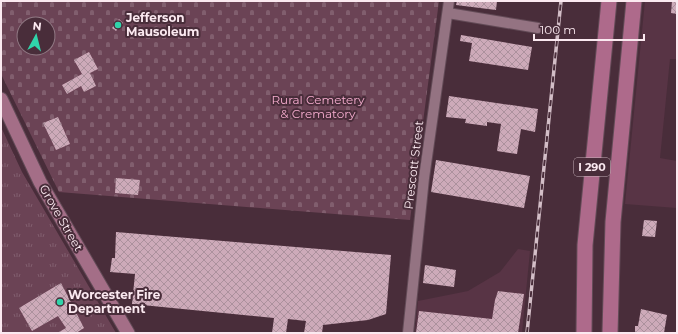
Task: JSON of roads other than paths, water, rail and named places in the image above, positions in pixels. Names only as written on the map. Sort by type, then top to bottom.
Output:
[{"type":"highway","name":"I 290","points":[[584,333],[585,245],[609,1]]},
{"type":"highway","name":"I 290","points":[[610,333],[613,222],[634,1]]},
{"type":"main road","name":"Grove Street","points":[[1,99],[40,182],[128,333]]},
{"type":"street","name":"Prescott Street","points":[[408,333],[424,178],[449,1]]},
{"type":"street","points":[[448,13],[538,28]]},
{"type":"railway","points":[[527,333],[561,1]]},
{"type":"place","name":"Jefferson Mausoleum","points":[[118,25]]},
{"type":"place","name":"Worcester Fire Department","points":[[60,302]]},
{"type":"park label","name":"Rural Cemetery & Crematory","points":[[318,107]]}]
